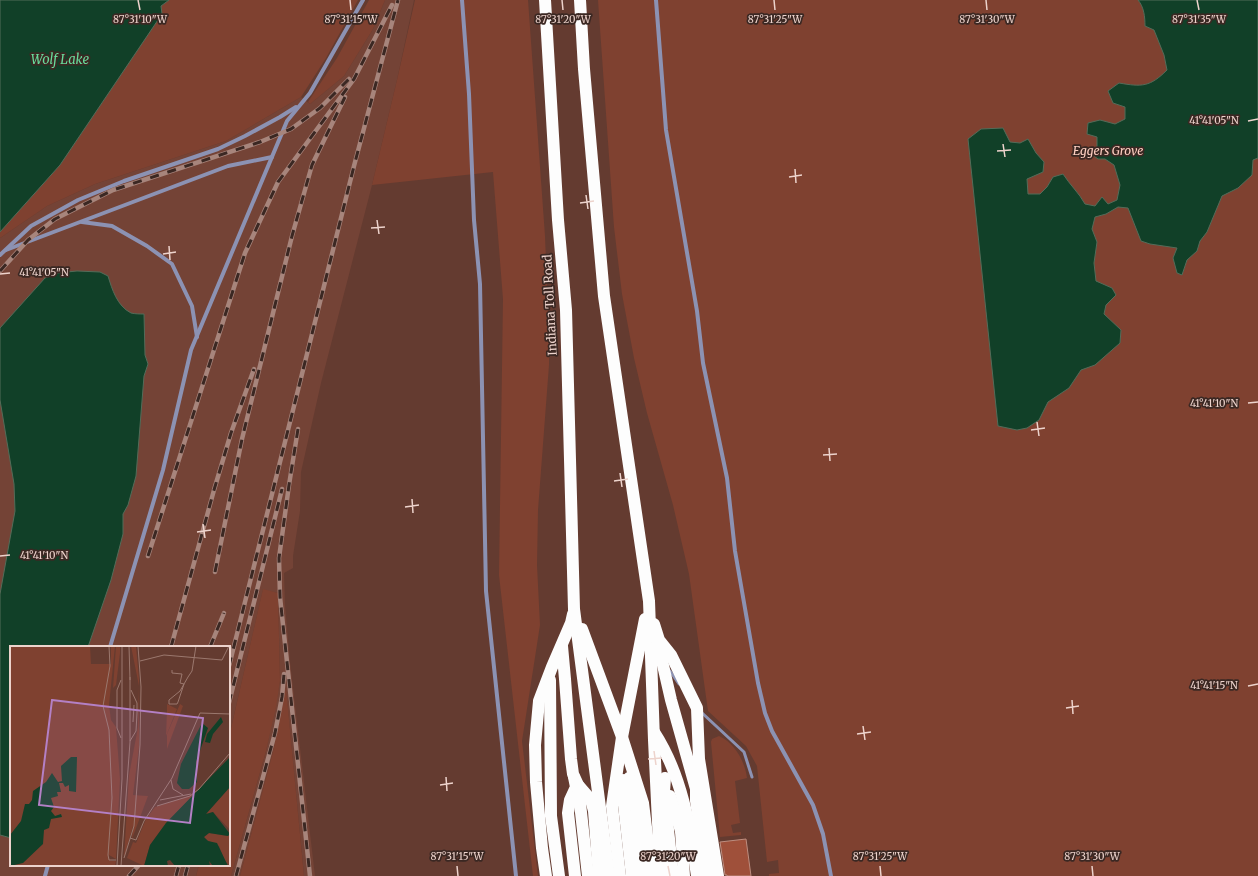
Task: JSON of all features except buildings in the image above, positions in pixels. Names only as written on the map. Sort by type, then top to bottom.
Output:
[{"type":"highway","name":"Indiana Toll Road","points":[[545,0],[558,220],[566,310],[574,609]]},
{"type":"highway","points":[[580,0],[584,69],[604,296],[649,607],[659,843],[663,876]]},
{"type":"highway","points":[[649,607],[671,700],[696,791],[696,801],[708,876]]},
{"type":"highway","points":[[649,607],[659,640],[671,655],[697,708],[699,780],[687,816],[680,831]]},
{"type":"highway","points":[[620,876],[612,806],[622,737],[649,607]]},
{"type":"highway","points":[[546,876],[535,745],[539,701],[571,623],[574,609]]},
{"type":"highway","points":[[574,609],[622,737],[643,803],[652,876]]},
{"type":"highway","points":[[574,609],[609,876]]},
{"type":"highway","points":[[562,643],[571,759],[576,779],[588,876]]},
{"type":"highway","points":[[552,667],[550,680],[551,816],[559,876]]},
{"type":"highway","points":[[654,736],[658,763],[665,778],[680,831],[684,876]]},
{"type":"highway","points":[[654,736],[663,744],[671,762],[684,803],[697,876]]},
{"type":"highway","points":[[622,737],[624,805],[632,876]]},
{"type":"highway","points":[[622,737],[634,804],[642,876]]},
{"type":"highway","points":[[699,759],[718,876]]},
{"type":"highway","points":[[665,778],[664,792],[673,876]]},
{"type":"highway","points":[[575,876],[568,813],[570,800],[576,787],[576,779]]},
{"type":"highway","points":[[576,779],[591,800],[594,811],[599,876]]},
{"type":"street","points":[[110,646],[163,470],[192,350],[287,121],[310,93],[363,0]]},
{"type":"street","points":[[462,0],[469,94],[474,220],[480,284],[486,591],[516,876]]},
{"type":"street","points":[[656,0],[666,130],[697,311],[702,363],[727,478],[735,552],[758,683],[765,713],[772,731],[813,805],[823,834],[831,876]]},
{"type":"street","points":[[0,255],[31,226],[78,200],[124,181],[218,149],[280,118],[300,104]]},
{"type":"street","points":[[4,251],[228,166],[272,156]]},
{"type":"street","points":[[81,222],[112,226],[147,246],[172,264],[192,306],[197,338]]},
{"type":"street","points":[[45,876],[48,866]]},
{"type":"lane","points":[[651,646],[697,708],[744,752],[752,777]]},
{"type":"shaded area","points":[[385,0],[414,0],[372,185],[321,383],[301,472],[300,511],[293,556],[293,568],[284,573],[290,662],[315,876],[304,876],[286,690],[273,752],[240,876],[231,876],[266,751],[280,681],[278,593],[263,590],[230,733],[230,646],[10,646],[10,866],[199,866],[196,876],[0,876],[0,238],[47,206],[95,184],[226,141],[301,97],[310,104],[344,76],[373,29]]},
{"type":"green space","points":[[169,0],[358,0],[326,58],[301,97],[226,141],[95,184],[47,206],[0,238],[0,232],[60,165],[161,15],[161,6]]},
{"type":"green space","points":[[369,0],[385,0],[373,29],[344,76],[310,104],[308,102],[337,58]]},
{"type":"green space","points":[[415,0],[528,0],[545,236],[549,337],[549,365],[538,510],[537,565],[540,625],[522,741],[538,876],[533,876],[499,575],[503,299],[493,172],[372,185]]},
{"type":"green space","name":"Eggers Grove","points":[[598,0],[1258,0],[1258,876],[769,876],[769,874],[779,873],[778,860],[767,862],[757,766],[746,746],[708,711],[689,574],[673,505],[647,413],[634,358],[622,294],[614,227]]},
{"type":"green space","points":[[263,589],[278,593],[280,681],[276,707],[266,751],[231,876],[196,876],[199,866],[230,866],[230,733]]},
{"type":"green space","points":[[286,688],[304,876],[240,876],[273,752]]},
{"type":"green space","points":[[719,736],[730,743],[734,748],[746,772],[747,778],[735,781],[740,823],[731,825],[733,833],[741,832],[741,835],[720,837],[711,742],[712,739]]},
{"type":"water","name":"Wolf Lake","points":[[0,0],[169,0],[161,6],[162,14],[60,165],[0,232]]},
{"type":"water","points":[[1138,0],[1258,0],[1258,158],[1253,160],[1252,175],[1238,188],[1222,196],[1207,232],[1200,241],[1197,251],[1187,260],[1182,275],[1177,273],[1173,258],[1177,248],[1150,244],[1141,241],[1128,208],[1118,207],[1106,214],[1095,217],[1092,229],[1097,242],[1094,263],[1096,281],[1112,288],[1116,295],[1106,305],[1104,314],[1121,330],[1120,343],[1095,365],[1081,370],[1069,388],[1048,402],[1039,420],[1027,428],[1017,430],[998,426],[968,139],[981,129],[1003,128],[1010,142],[1020,143],[1028,139],[1036,153],[1044,162],[1043,172],[1027,179],[1028,194],[1040,194],[1047,187],[1053,177],[1063,174],[1085,204],[1095,206],[1102,197],[1108,204],[1117,200],[1120,185],[1114,165],[1105,159],[1098,159],[1090,153],[1097,147],[1097,137],[1087,134],[1088,123],[1100,120],[1115,124],[1125,119],[1125,107],[1113,103],[1108,91],[1119,83],[1140,85],[1150,83],[1156,80],[1167,70],[1164,55],[1154,30],[1145,26],[1144,12]]},
{"type":"water","points":[[77,271],[100,272],[108,276],[116,297],[122,306],[131,313],[144,314],[145,355],[148,364],[144,376],[136,476],[128,505],[123,514],[123,534],[111,580],[88,646],[10,646],[10,838],[0,835],[0,594],[15,511],[14,484],[0,400],[0,328],[45,278],[57,273]]},
{"type":"railway","points":[[230,662],[354,166],[398,0]]},
{"type":"railway","points":[[148,556],[245,253],[278,182],[354,79],[392,5]]},
{"type":"railway","points":[[0,271],[28,240],[55,219],[113,190],[260,142],[291,129],[320,108],[349,79]]},
{"type":"railway","points":[[215,572],[242,439],[292,236],[312,165],[345,97]]},
{"type":"railway","points":[[171,646],[231,433],[254,369]]},
{"type":"railway","points":[[298,429],[279,558],[280,597],[310,876]]},
{"type":"railway","points":[[230,699],[282,489]]},
{"type":"railway","points":[[210,646],[224,613]]},
{"type":"railway","points":[[236,876],[275,733],[282,697],[284,674]]},
{"type":"railway","points":[[129,876],[138,866]]},
{"type":"railway","points":[[176,876],[179,866]]},
{"type":"railway","points":[[185,876],[188,866]]}]
